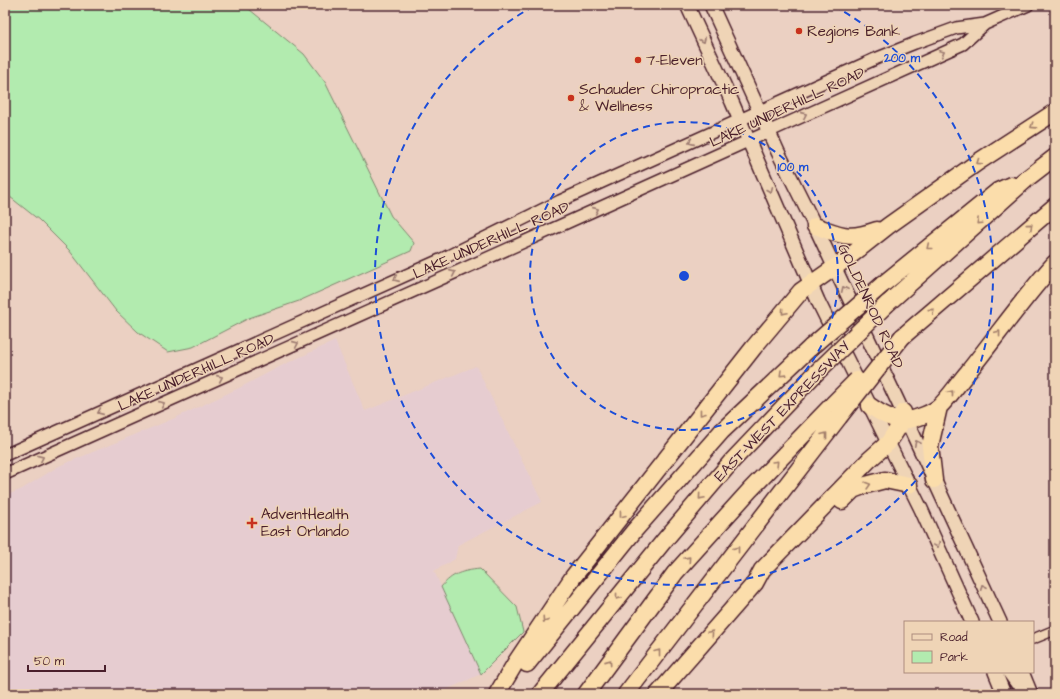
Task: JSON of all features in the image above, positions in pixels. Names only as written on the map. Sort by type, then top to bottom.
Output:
[{"type":"highway","points":[[497,694],[516,662],[574,577],[754,347],[801,291],[835,268],[888,226],[978,162],[1055,112]]},
{"type":"highway","name":"EAST-WEST EXPRESSWAY","points":[[540,694],[673,530],[732,461],[813,376],[888,304],[1029,177],[1055,157]]},
{"type":"highway","points":[[504,694],[634,531],[722,431],[811,347],[882,285],[998,190],[1029,177]]},
{"type":"highway","points":[[586,694],[675,573],[750,490],[836,410],[902,337],[1055,206]]},
{"type":"highway","points":[[815,226],[843,236],[854,237],[888,226]]},
{"type":"highway","points":[[870,406],[883,415],[904,418],[920,417],[939,407],[1036,284],[1055,263]]},
{"type":"highway","points":[[934,480],[930,446],[939,407]]},
{"type":"highway","points":[[626,694],[836,410]]},
{"type":"highway","points":[[658,694],[755,583],[762,570],[869,460],[888,444],[904,418]]},
{"type":"highway","points":[[755,583],[770,573],[852,490],[885,480],[909,485]]},
{"type":"main road","points":[[687,5],[740,120],[811,284],[909,485],[972,621]]},
{"type":"main road","name":"GOLDENROD ROAD","points":[[711,5],[759,111],[835,268],[1000,621]]},
{"type":"main road","points":[[995,673],[1004,694]]},
{"type":"main road","points":[[1010,673],[1019,686],[1030,693]]},
{"type":"main road","points":[[1022,673],[1030,693]]},
{"type":"street","name":"LAKE UNDERHILL ROAD","points":[[5,455],[440,260],[560,201],[875,59],[956,28],[985,24],[1027,5]]},
{"type":"street","name":"LAKE UNDERHILL ROAD","points":[[5,474],[963,44],[985,24]]},
{"type":"street","points":[[246,346],[260,360]]},
{"type":"street","points":[[246,346],[246,366]]},
{"type":"street","points":[[1034,639],[1055,630]]},
{"type":"shaded area","name":"AdventHealth East Orlando","points":[[335,341],[365,411],[476,366],[542,502],[458,545],[455,559],[434,571],[481,674],[437,694],[5,694],[5,496],[22,489],[59,466],[175,418]]},
{"type":"green space","points":[[5,5],[244,5],[304,54],[325,82],[391,216],[414,243],[411,251],[299,301],[249,318],[193,347],[168,352],[138,332],[116,311],[69,250],[39,220],[5,193]]},
{"type":"green space","points":[[480,569],[517,607],[523,632],[481,674],[441,587],[445,582],[458,574]]},
{"type":"place","name":"Regions Bank","points":[[799,31]]},
{"type":"place","name":"7-Eleven","points":[[638,60]]},
{"type":"place","name":"Schauder Chiropractic & Wellness","points":[[571,98]]},
{"type":"place","name":"AdventHealth East Orlando","points":[[252,523]]}]
